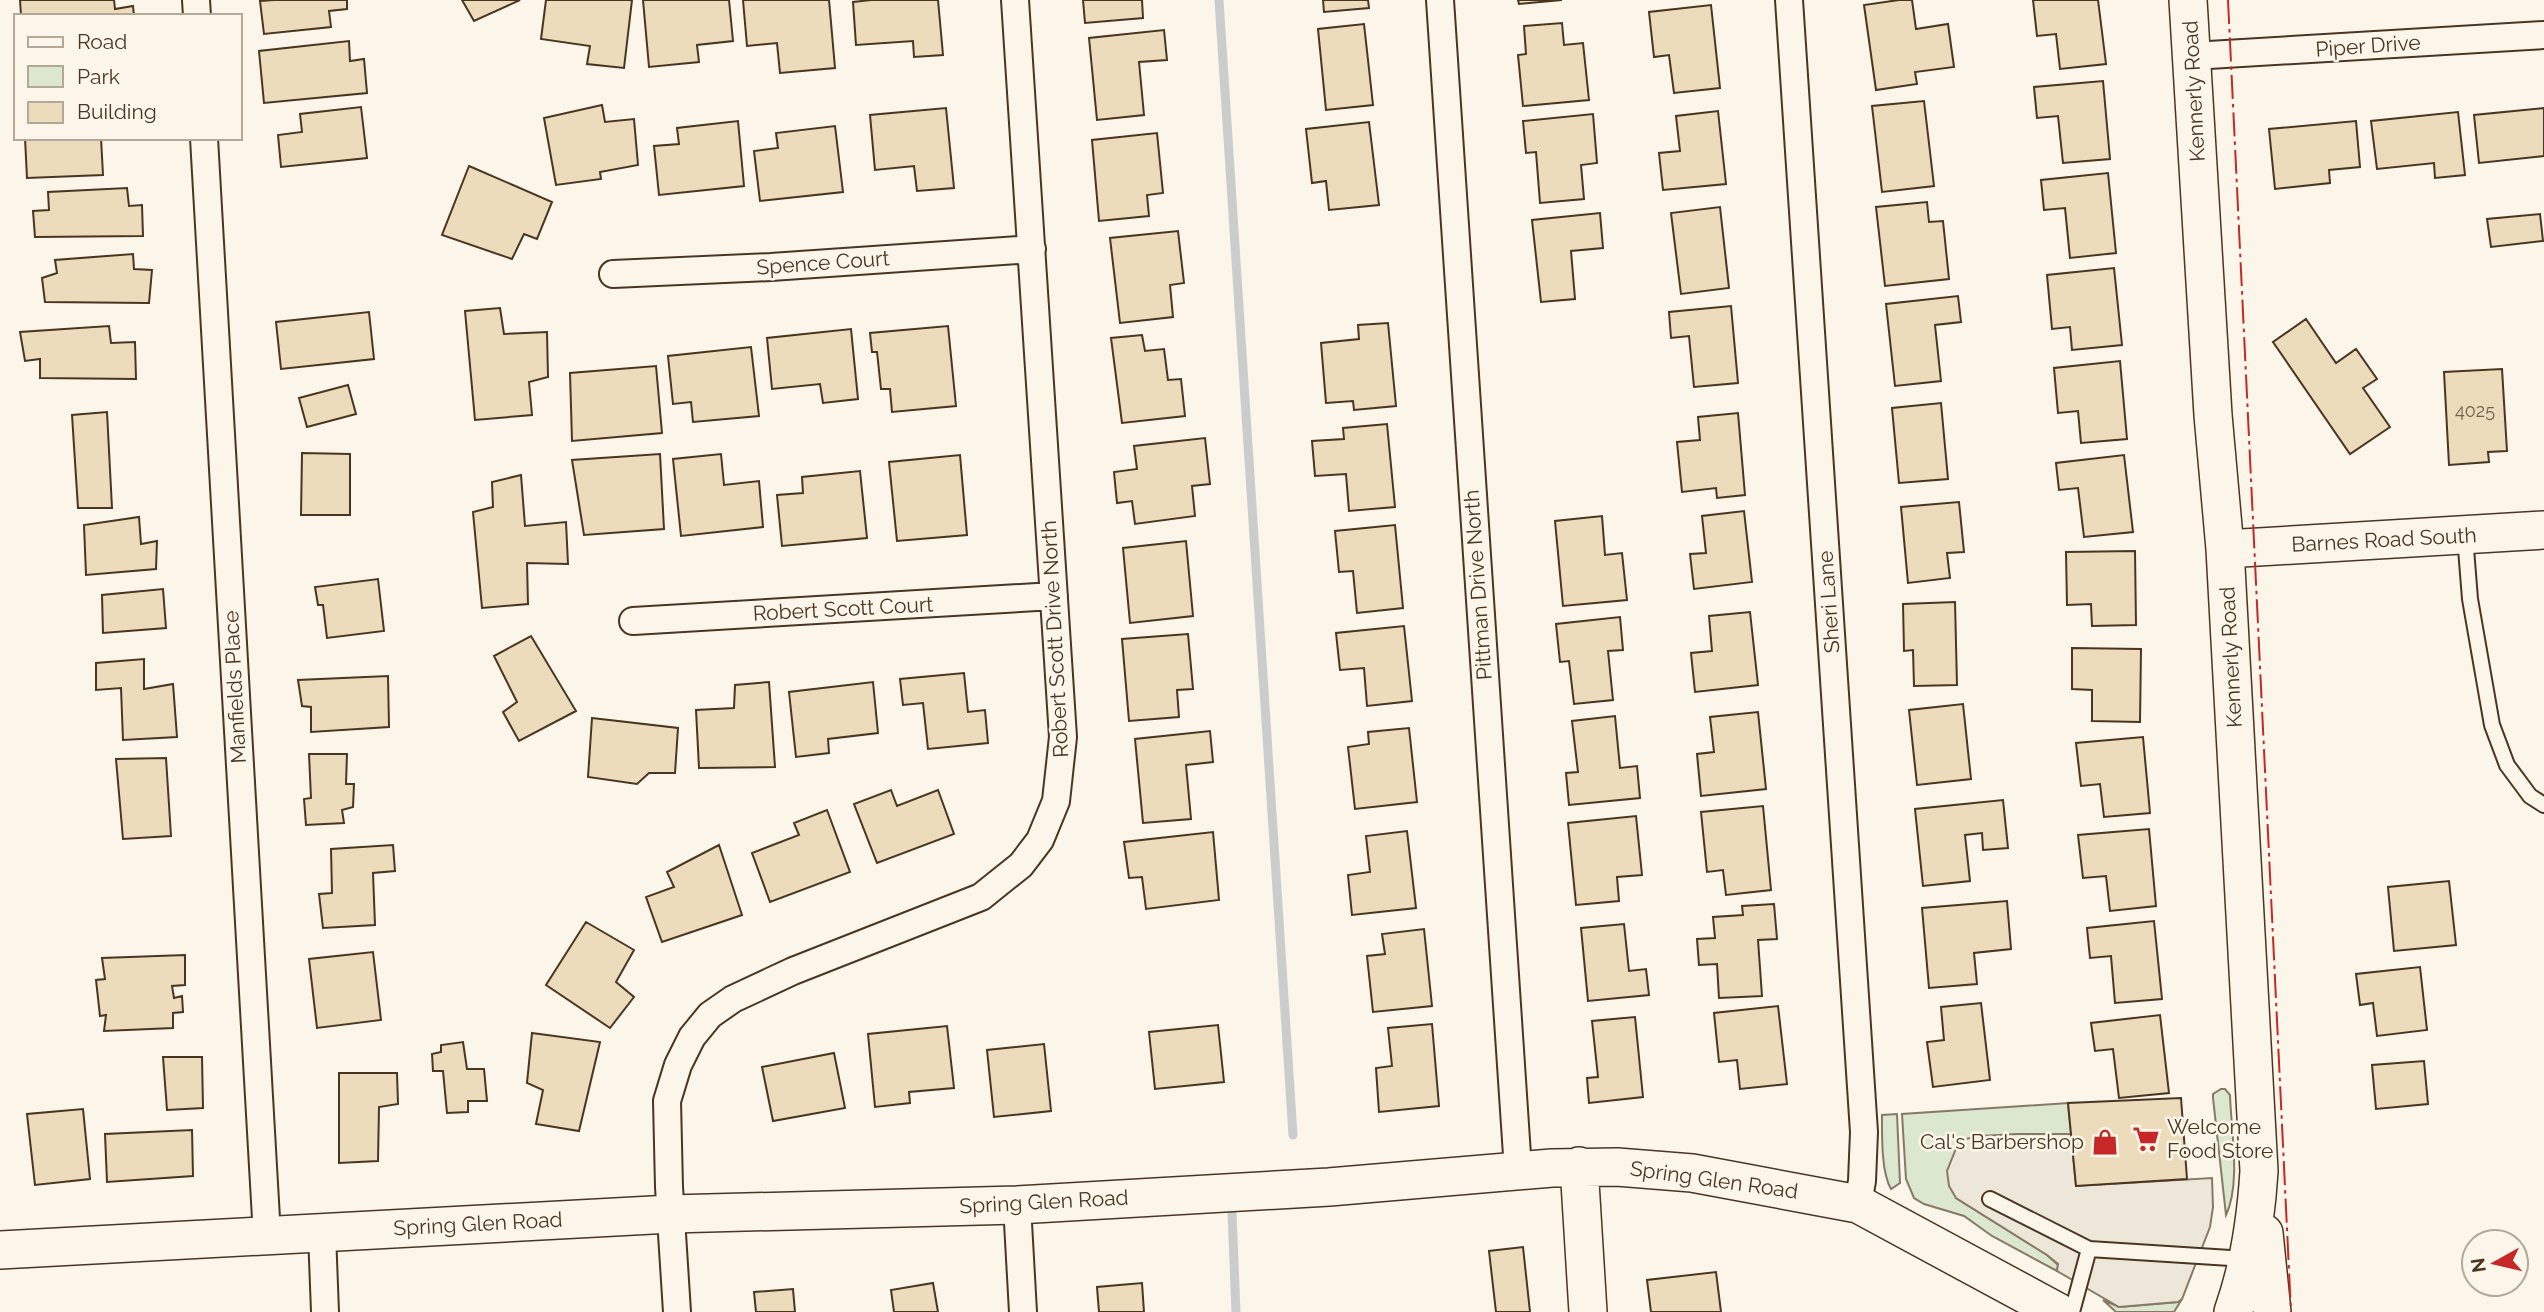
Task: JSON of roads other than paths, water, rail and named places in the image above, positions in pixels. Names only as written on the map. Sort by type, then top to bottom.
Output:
[{"type":"street","name":"Robert Scott Drive North","points":[[677,1312],[667,1101],[678,1065],[692,1037],[710,1015],[733,999],[793,971],[981,897],[1021,865],[1040,839],[1056,801],[1062,747],[1015,0]]},
{"type":"street","name":"Pittman Drive North","points":[[1440,0],[1518,1170]]},
{"type":"street","name":"Sheri Lane","points":[[1789,0],[1864,1132],[1863,1181],[1858,1203]]},
{"type":"street","name":"Kennerly Road","points":[[2188,0],[2213,415],[2225,549],[2258,1181],[2248,1259],[2233,1312]]},
{"type":"street","name":"Piper Drive","points":[[2192,55],[2544,35]]},
{"type":"street","name":"Manfields Place","points":[[204,140],[267,1236]]},
{"type":"street","name":"Spence Court","points":[[613,274],[771,267],[1032,249]]},
{"type":"street","name":"Barnes Road South","points":[[2225,549],[2544,530]]},
{"type":"street","name":"Robert Scott Court","points":[[633,621],[1054,596]]},
{"type":"street","points":[[1579,1167],[1588,1312]]},
{"type":"street","name":"Spring Glen Road","points":[[0,1250],[671,1214],[1017,1205],[1329,1187],[1518,1170],[1617,1167],[1692,1173],[1858,1203],[2058,1312]]},
{"type":"street","points":[[2258,1181],[2272,1312]]},
{"type":"street","points":[[1017,1205],[1023,1312]]},
{"type":"street","points":[[322,1233],[325,1312]]},
{"type":"lane","points":[[2465,535],[2470,599],[2492,725],[2507,765],[2530,796],[2544,805]]},
{"type":"lane","points":[[1990,1199],[2089,1249],[2248,1259]]},
{"type":"lane","points":[[2072,1312],[2089,1249]]},
{"type":"waterway","points":[[1219,0],[1293,1135]]},
{"type":"waterway","points":[[1232,1213],[1236,1312]]},
{"type":"place","name":"Welcome Food Store","points":[[2146,1139]]},
{"type":"place","name":"Cal's Barbershop","points":[[2105,1142]]}]
